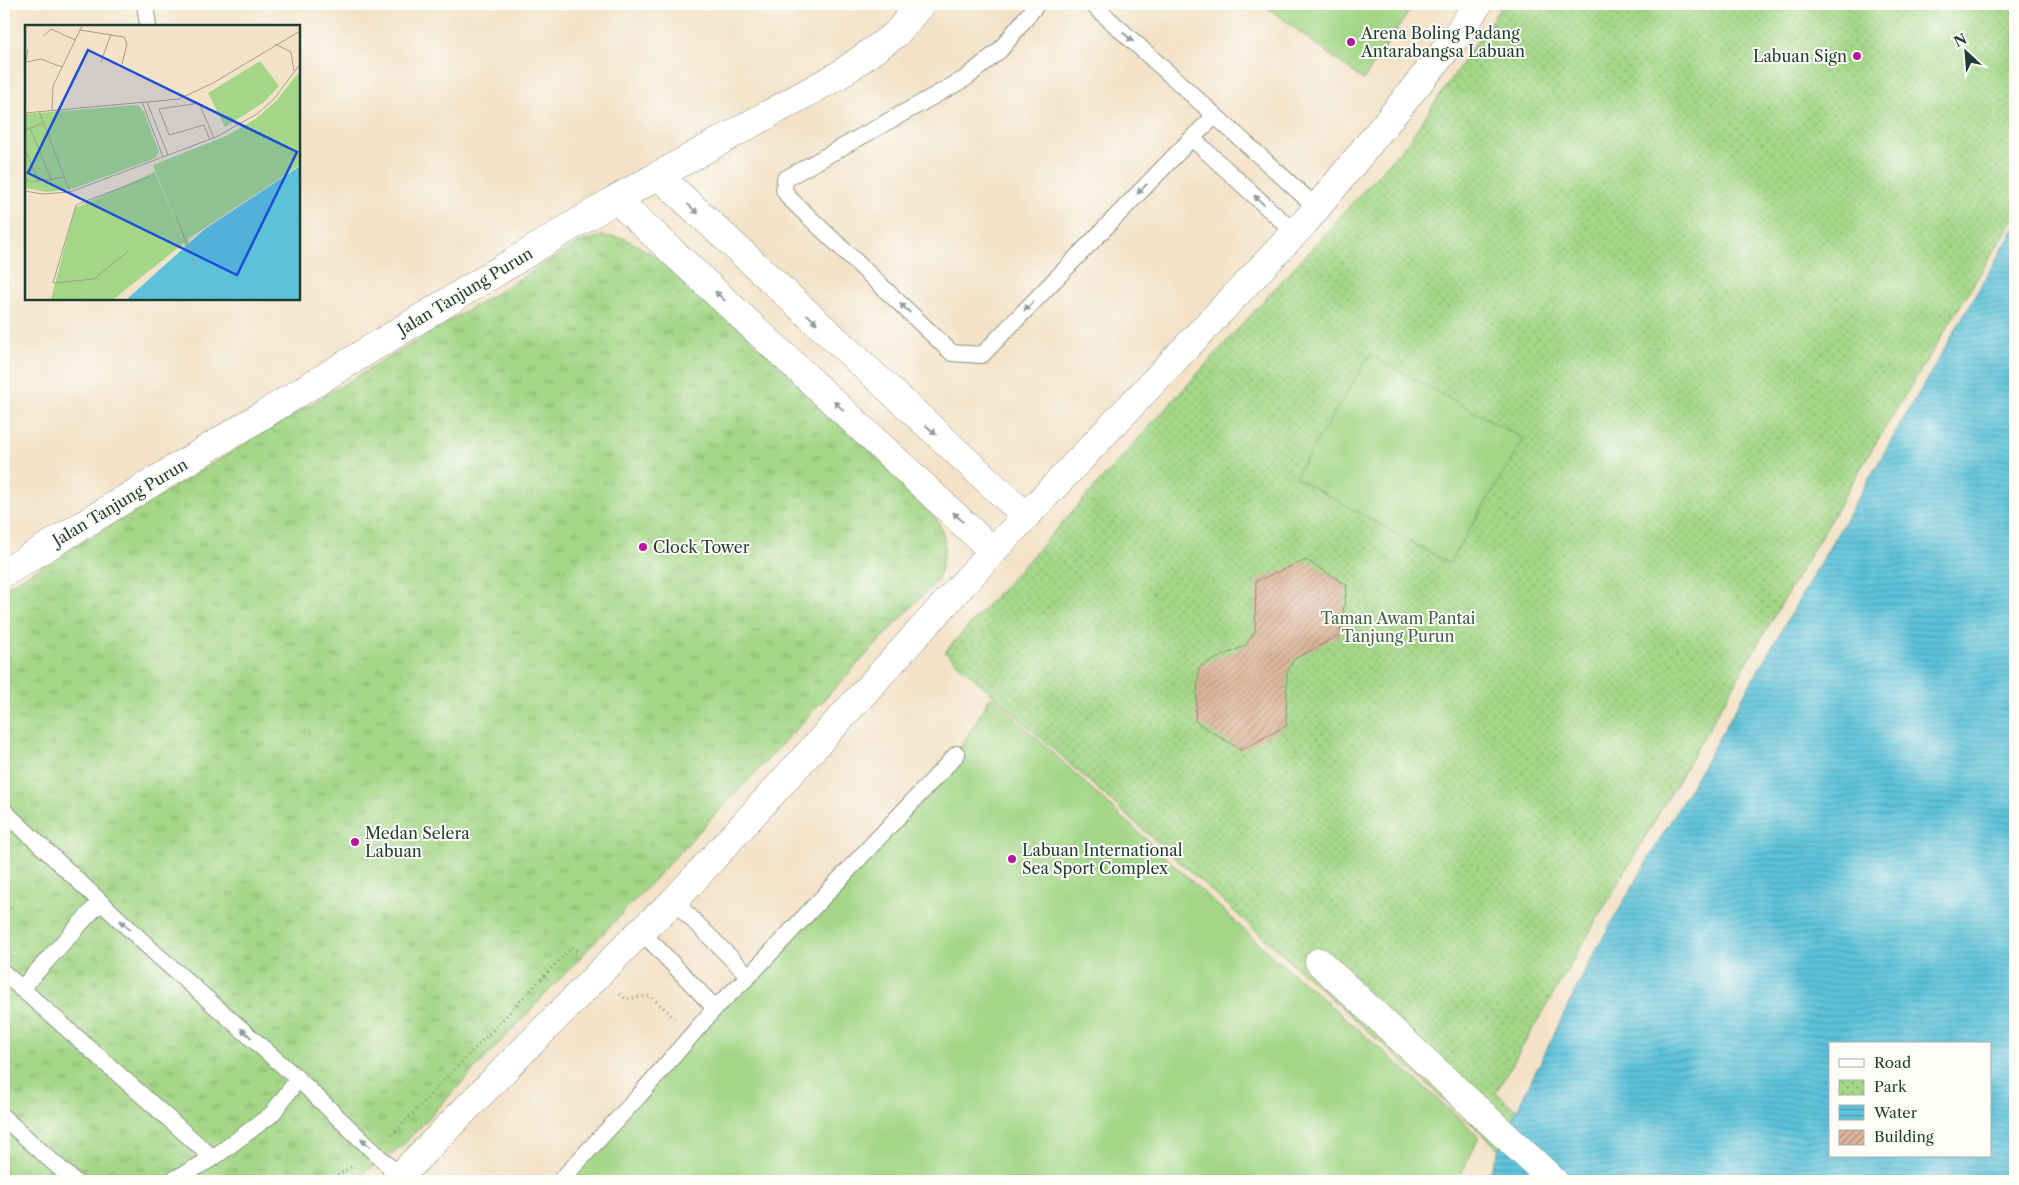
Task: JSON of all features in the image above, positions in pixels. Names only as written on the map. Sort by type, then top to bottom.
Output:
[{"type":"street","name":"Jalan Tanjung Purun","points":[[4,573],[616,198],[839,75],[896,34],[921,4]]},
{"type":"street","points":[[397,1179],[641,931],[674,901],[993,551],[1094,447],[1295,233],[1446,49],[1478,4]]},
{"type":"street","points":[[658,175],[1026,516]]},
{"type":"street","points":[[616,198],[993,551]]},
{"type":"street","points":[[1320,962],[1554,1181]]},
{"type":"lane","points":[[145,4],[148,25]]},
{"type":"lane","points":[[1037,4],[1000,50],[966,78],[785,178],[784,190],[789,198],[952,353],[982,355],[1215,116]]},
{"type":"lane","points":[[1092,4],[1317,208]]},
{"type":"lane","points":[[1192,138],[1295,233]]},
{"type":"lane","points":[[560,1181],[638,1097],[714,1008],[749,976],[957,754]]},
{"type":"lane","points":[[4,810],[156,954],[298,1079],[397,1179]]},
{"type":"lane","points":[[674,901],[749,976]]},
{"type":"lane","points":[[21,988],[100,902]]},
{"type":"lane","points":[[641,931],[714,1008]]},
{"type":"lane","points":[[4,973],[213,1158]]},
{"type":"lane","points":[[171,1181],[213,1158],[272,1114],[298,1079]]},
{"type":"lane","points":[[4,1118],[74,1181]]},
{"type":"green space","name":"Arena Boling Padang Antarabangsa Labuan","points":[[1263,4],[1414,4],[1363,80]]},
{"type":"green space","name":"Taman Awam Pantai Tanjung Purun","points":[[1503,4],[2015,4],[2015,217],[1869,454],[1496,1092],[1593,1181],[1532,1181],[1485,1136],[945,652],[1407,143]]},
{"type":"green space","points":[[602,236],[624,238],[674,267],[929,507],[940,526],[944,541],[943,557],[938,579],[402,1146],[353,1181],[4,1181],[4,589],[581,242]]},
{"type":"green space","points":[[1370,355],[1524,439],[1449,563],[1295,477]]},
{"type":"green space","name":"Labuan International Sea Sport Complex","points":[[991,696],[1281,964],[1479,1137],[1458,1181],[560,1181],[957,754]]},
{"type":"water","points":[[2015,227],[2015,1181],[1487,1181],[1504,1136],[1593,955]]},
{"type":"building","points":[[1306,560],[1347,585],[1340,635],[1294,659],[1287,673],[1286,726],[1241,750],[1195,721],[1199,667],[1246,645],[1255,631],[1256,581]]},
{"type":"place","name":"Arena Boling Padang Antarabangsa Labuan","points":[[1351,42]]},
{"type":"place","name":"Labuan Sign","points":[[1857,56]]},
{"type":"place","name":"Clock Tower","points":[[643,547]]},
{"type":"place","name":"Medan Selera Labuan","points":[[355,842]]},
{"type":"place","name":"Labuan International Sea Sport Complex","points":[[1012,859]]}]
